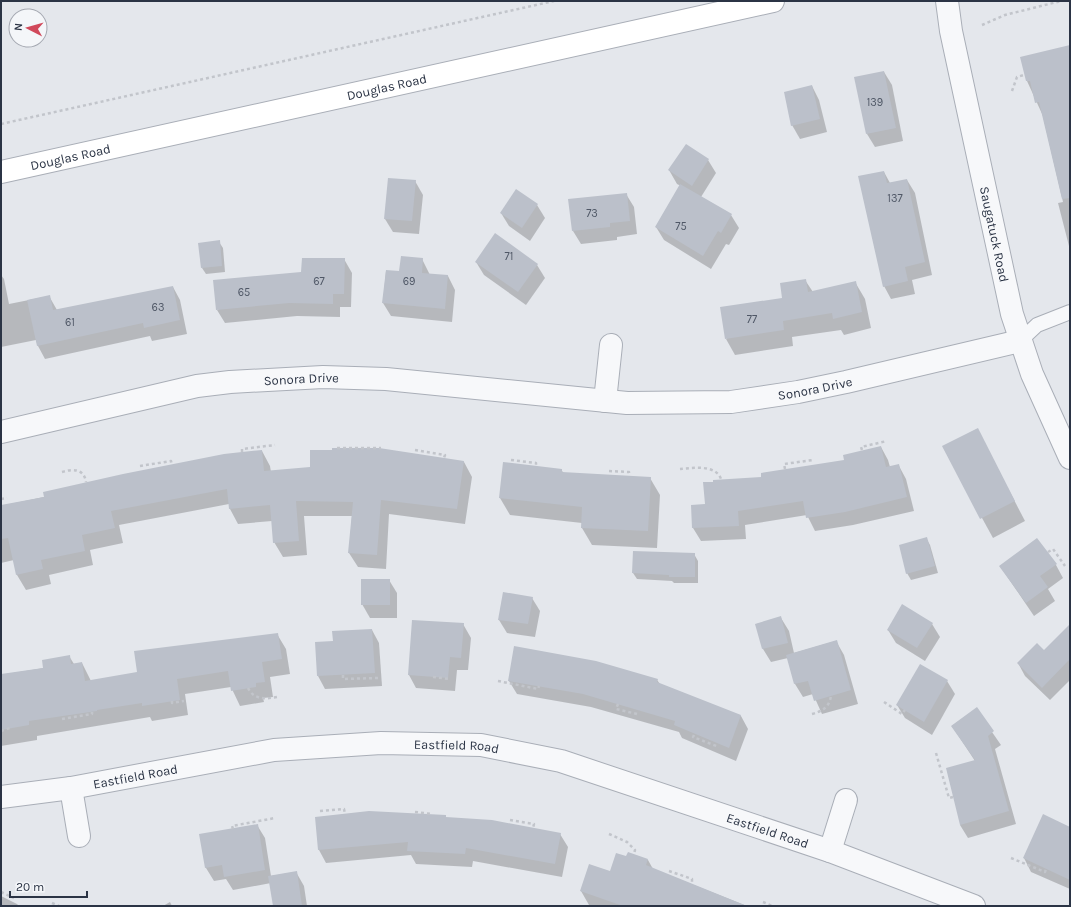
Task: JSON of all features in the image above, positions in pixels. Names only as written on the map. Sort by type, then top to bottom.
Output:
[{"type":"street","name":"Douglas Road","points":[[1,172],[773,1]]},
{"type":"street","name":"Saugatuck Road","points":[[947,1],[951,32],[1012,314],[1020,341],[1043,398],[1070,458]]},
{"type":"street","name":"Sonora Drive","points":[[1,432],[197,386],[262,380],[323,377],[386,379],[627,403],[731,402],[798,392],[846,382],[1020,341]]},
{"type":"street","points":[[605,401],[611,345]]},
{"type":"street","name":"Eastfield Road","points":[[1,797],[71,788],[274,750],[381,743],[481,745],[561,760],[830,851],[974,906]]},
{"type":"street","points":[[71,788],[79,836]]},
{"type":"street","points":[[830,851],[846,800]]},
{"type":"lane","points":[[1020,341],[1038,325],[1070,312]]},
{"type":"path","points":[[1,124],[554,1]]},
{"type":"path","points":[[982,25],[1005,16],[1061,1]]},
{"type":"path","points":[[1012,91],[1017,77],[1024,75]]},
{"type":"path","points":[[862,450],[861,447],[887,441]]},
{"type":"path","points":[[242,452],[242,449],[276,445]]},
{"type":"path","points":[[337,448],[381,448]]},
{"type":"path","points":[[415,450],[445,455],[444,458]]},
{"type":"path","points":[[510,460],[536,463],[536,466]]},
{"type":"path","points":[[785,469],[784,464],[813,460]]},
{"type":"path","points":[[140,466],[171,461],[172,465]]},
{"type":"path","points":[[680,469],[699,467],[713,471],[720,476],[721,479]]},
{"type":"path","points":[[62,472],[73,469],[79,471],[83,474],[86,482]]},
{"type":"path","points":[[609,471],[629,472],[629,476]]},
{"type":"path","points":[[1,499],[8,498]]},
{"type":"path","points":[[1048,552],[1053,549],[1065,566]]},
{"type":"path","points":[[342,675],[343,679],[379,678]]},
{"type":"path","points":[[434,677],[450,679]]},
{"type":"path","points":[[498,681],[538,689],[539,686]]},
{"type":"path","points":[[248,688],[257,697],[264,699],[276,697]]},
{"type":"path","points":[[812,714],[825,708],[828,705],[831,696]]},
{"type":"path","points":[[172,701],[172,703],[184,701]]},
{"type":"path","points":[[884,702],[902,714],[905,710]]},
{"type":"path","points":[[618,704],[616,709],[637,714]]},
{"type":"path","points":[[62,719],[92,714],[92,712]]},
{"type":"path","points":[[1,731],[10,730],[10,728]]},
{"type":"path","points":[[694,734],[693,737],[719,748]]},
{"type":"path","points":[[936,753],[949,798],[953,797]]},
{"type":"path","points":[[320,811],[344,809],[345,814]]},
{"type":"path","points":[[415,812],[432,814]]},
{"type":"path","points":[[233,828],[232,826],[275,818]]},
{"type":"path","points":[[510,820],[534,824],[533,828]]},
{"type":"path","points":[[609,834],[627,842],[635,850],[634,854]]},
{"type":"path","points":[[1011,858],[1045,872],[1046,869]]},
{"type":"path","points":[[670,871],[692,879],[692,882]]},
{"type":"path","points":[[1,892],[14,898]]},
{"type":"path","points":[[763,902],[772,906]]},
{"type":"path","points":[[52,903],[59,906]]},
{"type":"building","points":[[1070,45],[1070,198],[1062,199],[1039,102],[1035,103],[1030,81],[1026,81],[1020,57]]},
{"type":"building","points":[[884,71],[896,128],[866,134],[854,77]]},
{"type":"building","points":[[812,85],[820,119],[791,126],[784,92]]},
{"type":"building","points":[[686,144],[709,159],[692,186],[668,170]]},
{"type":"building","points":[[884,171],[887,183],[907,179],[925,262],[905,267],[908,281],[883,287],[858,176]]},
{"type":"building","points":[[388,178],[416,180],[412,221],[384,219]]},
{"type":"building","points":[[680,184],[732,214],[721,233],[718,231],[703,256],[655,227]]},
{"type":"building","points":[[516,189],[538,204],[522,228],[500,213]]},
{"type":"building","points":[[627,193],[630,221],[610,223],[610,227],[572,231],[568,199]]},
{"type":"building","points":[[495,233],[538,264],[518,292],[475,262]]},
{"type":"building","points":[[220,240],[222,266],[201,268],[198,243]]},
{"type":"building","points":[[401,256],[423,258],[422,273],[448,275],[445,309],[382,303],[386,270],[399,271]]},
{"type":"building","points":[[302,258],[345,258],[344,294],[333,294],[333,304],[289,303],[216,310],[213,280],[301,272]]},
{"type":"building","points":[[806,279],[808,292],[856,281],[862,312],[833,319],[832,313],[783,321],[784,330],[725,339],[720,307],[782,298],[780,283]]},
{"type":"building","points":[[173,286],[180,320],[144,328],[143,323],[37,346],[27,300],[50,295],[53,310]]},
{"type":"building","points":[[978,428],[1015,501],[980,519],[942,446]]},
{"type":"building","points":[[881,446],[886,467],[899,464],[907,497],[845,512],[806,518],[803,501],[738,511],[739,526],[692,528],[691,505],[705,504],[703,482],[761,477],[761,473],[844,460],[843,455]]},
{"type":"building","points":[[332,448],[379,448],[464,461],[457,509],[381,500],[377,555],[348,553],[353,502],[296,501],[299,541],[273,543],[270,505],[229,509],[227,489],[111,511],[115,528],[82,535],[85,551],[41,560],[43,569],[16,575],[8,538],[1,539],[1,505],[44,497],[43,492],[224,454],[262,450],[264,471],[310,467],[310,450],[332,450]]},
{"type":"building","points":[[503,462],[562,469],[562,472],[651,477],[648,531],[581,528],[582,507],[499,498]]},
{"type":"building","points":[[927,537],[935,566],[906,574],[899,545]]},
{"type":"building","points":[[1037,538],[1057,564],[1040,576],[1048,587],[1026,603],[999,566]]},
{"type":"building","points":[[633,551],[695,553],[695,577],[669,577],[669,575],[632,573]]},
{"type":"building","points":[[361,579],[390,579],[390,605],[361,605]]},
{"type":"building","points":[[503,592],[533,597],[528,624],[498,620]]},
{"type":"building","points":[[902,604],[933,623],[917,648],[887,630]]},
{"type":"building","points":[[781,616],[788,643],[762,649],[755,624]]},
{"type":"building","points":[[412,620],[464,623],[461,658],[450,657],[448,678],[408,675]]},
{"type":"building","points":[[1070,624],[1070,659],[1042,688],[1017,663],[1037,643],[1044,650]]},
{"type":"building","points":[[372,629],[375,673],[317,676],[315,642],[333,641],[332,631]]},
{"type":"building","points":[[278,633],[282,659],[262,662],[265,682],[256,683],[256,687],[231,691],[228,671],[177,679],[180,700],[142,706],[142,703],[29,721],[29,725],[1,730],[1,674],[43,668],[42,660],[70,655],[71,664],[82,662],[85,681],[137,672],[134,651]]},
{"type":"building","points":[[837,640],[851,690],[814,701],[808,681],[794,684],[786,655]]},
{"type":"building","points":[[514,646],[596,661],[658,679],[657,682],[741,715],[729,748],[674,725],[675,721],[583,694],[508,681]]},
{"type":"building","points":[[920,664],[948,680],[924,722],[896,705]]},
{"type":"building","points":[[977,707],[994,731],[988,736],[1009,811],[960,825],[946,768],[975,760],[951,726]]},
{"type":"building","points":[[369,811],[446,815],[446,817],[492,820],[561,833],[555,864],[466,848],[465,854],[407,851],[408,842],[318,850],[315,817]]},
{"type":"building","points":[[1043,814],[1070,827],[1070,880],[1023,858]]},
{"type":"building","points":[[258,824],[265,870],[224,877],[222,865],[205,868],[199,834]]},
{"type":"building","points":[[628,852],[648,859],[646,865],[747,906],[623,906],[580,891],[589,864],[610,871],[616,853],[626,856]]},
{"type":"building","points":[[297,871],[302,906],[273,906],[268,876]]}]
